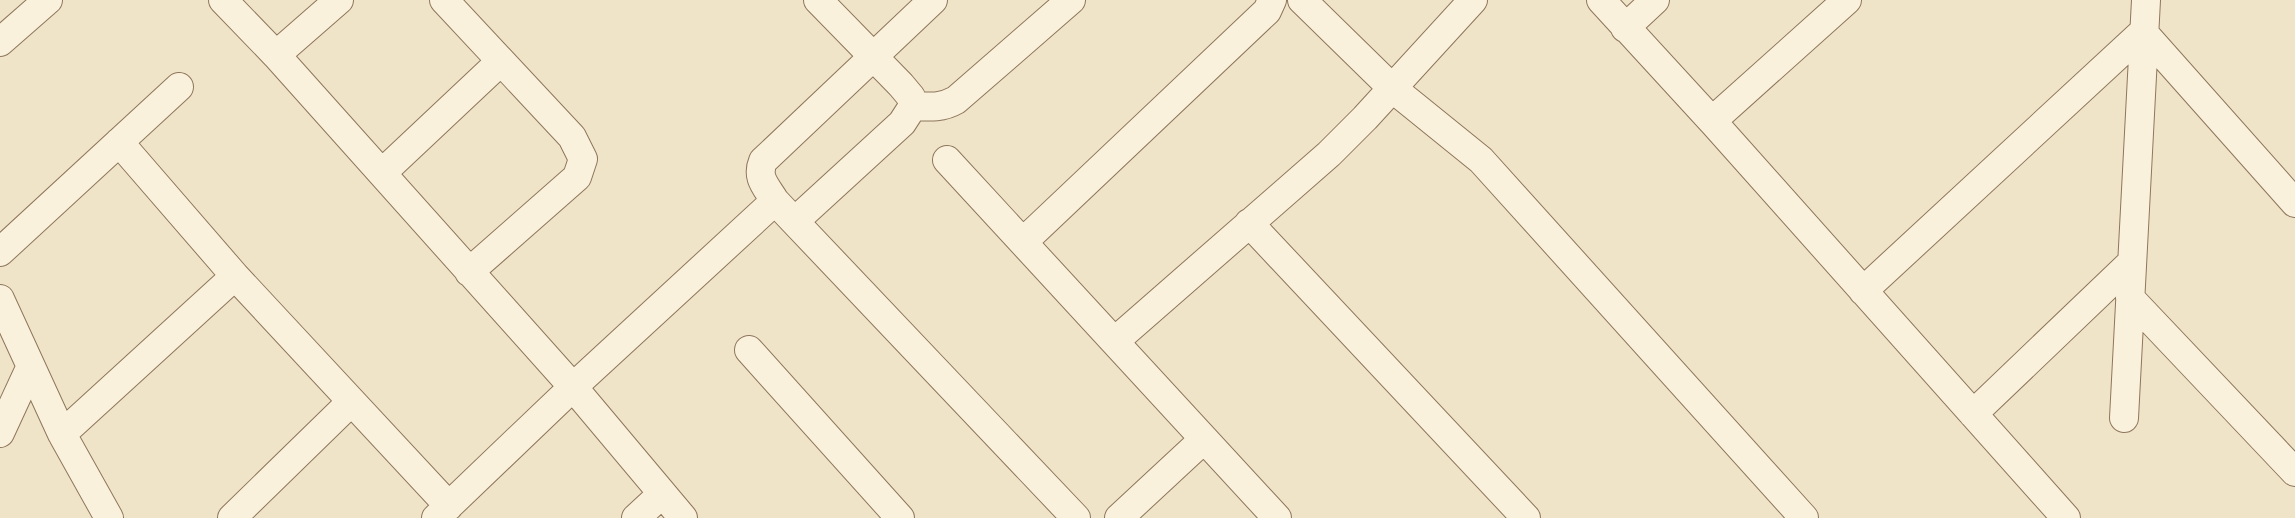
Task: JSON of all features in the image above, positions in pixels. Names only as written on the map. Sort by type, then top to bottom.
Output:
[{"type":"street","points":[[223,0],[276,55],[573,387],[683,518]]},
{"type":"street","points":[[276,55],[339,0]]},
{"type":"street","points":[[444,0],[572,137],[583,159],[582,169],[578,177],[469,272]]},
{"type":"street","points":[[795,221],[902,123],[913,106],[911,97],[818,0]]},
{"type":"street","points":[[933,0],[764,161],[760,169],[760,179],[775,200],[1076,518]]},
{"type":"street","points":[[913,106],[934,107],[946,105],[956,100],[1072,0]]},
{"type":"street","points":[[1023,242],[1267,11],[1272,0]]},
{"type":"street","points":[[1302,0],[1392,88],[1481,160],[1804,518]]},
{"type":"street","points":[[1115,341],[1329,154],[1473,0]]},
{"type":"street","points":[[1601,0],[1712,121],[2066,518]]},
{"type":"street","points":[[1625,28],[1656,0]]},
{"type":"street","points":[[1712,121],[1847,0]]},
{"type":"street","points":[[2124,418],[2146,0]]},
{"type":"street","points":[[0,42],[38,4]]},
{"type":"street","points":[[1863,291],[2143,32]]},
{"type":"street","points":[[2143,32],[2295,203]]},
{"type":"street","points":[[382,174],[500,62]]},
{"type":"street","points":[[0,252],[179,87]]},
{"type":"street","points":[[119,142],[235,276],[351,402],[443,512],[573,387],[775,200]]},
{"type":"street","points":[[947,160],[1276,518]]},
{"type":"street","points":[[1249,224],[1526,518]]},
{"type":"street","points":[[1972,414],[2132,262]]},
{"type":"street","points":[[62,434],[235,276]]},
{"type":"street","points":[[2130,298],[2295,472]]},
{"type":"street","points":[[0,299],[30,368],[62,434],[109,518]]},
{"type":"street","points":[[749,350],[900,518]]},
{"type":"street","points":[[0,433],[30,368]]},
{"type":"street","points":[[232,518],[351,402]]},
{"type":"street","points":[[1119,518],[1203,440]]},
{"type":"street","points":[[636,518],[662,494]]}]
